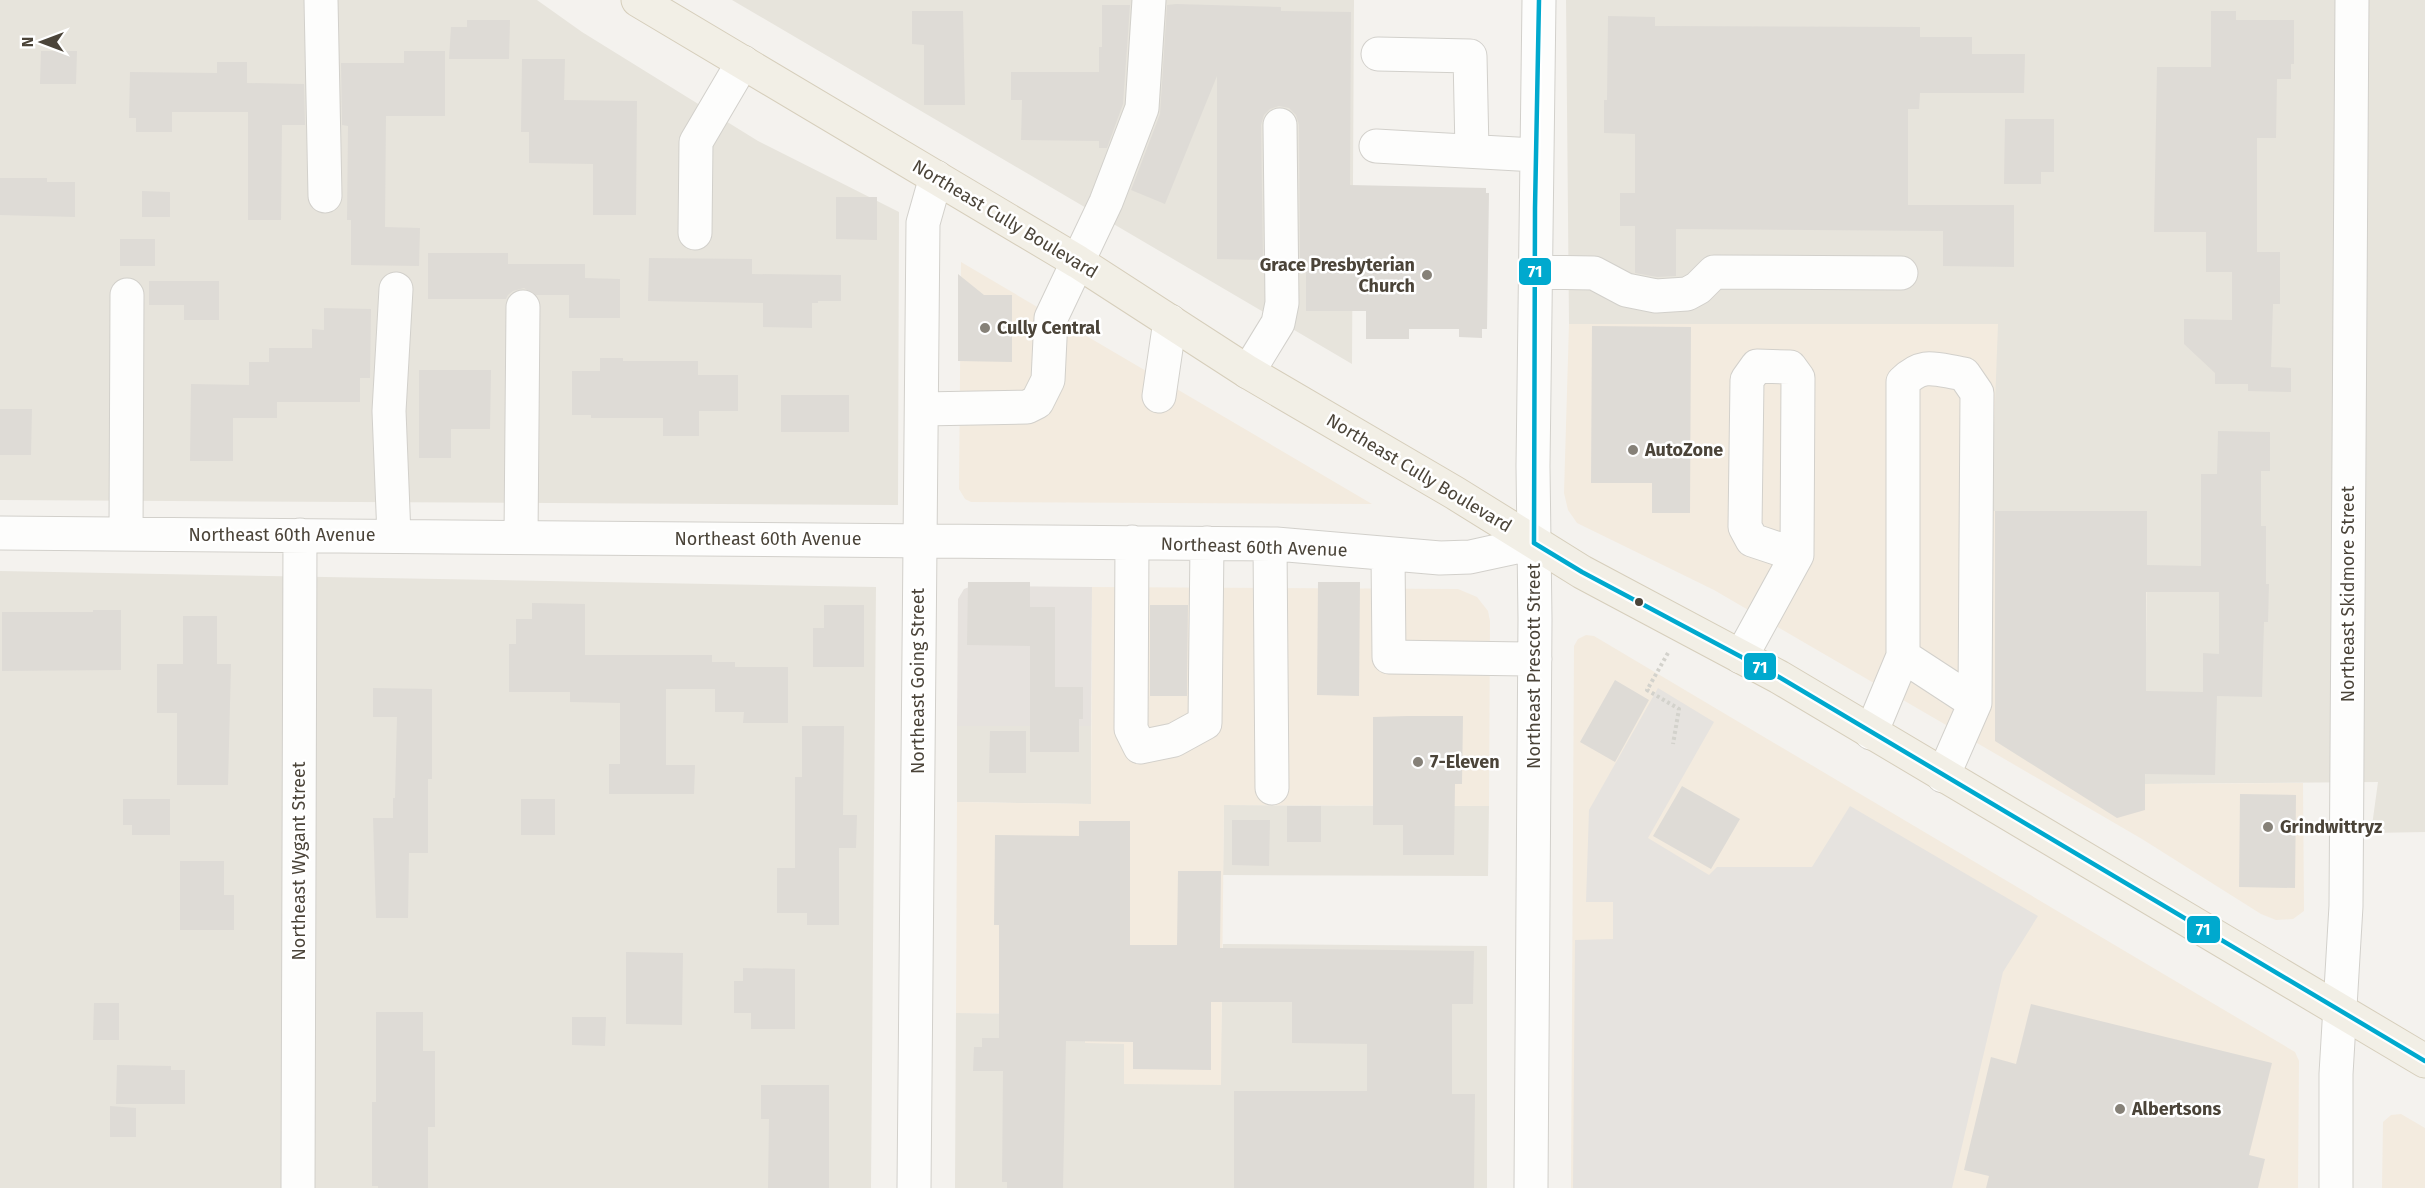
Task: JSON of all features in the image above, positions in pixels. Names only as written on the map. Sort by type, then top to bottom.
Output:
[{"type":"main road","name":"Northeast Cully Boulevard","points":[[651,3],[743,62],[1078,262],[1248,372],[1455,493],[1582,572],[1741,657],[2425,1061]]},
{"type":"street","points":[[321,0],[325,196]]},
{"type":"street","points":[[922,409],[1027,407],[1037,402],[1048,380],[1051,318],[1106,202],[1142,108],[1149,0]]},
{"type":"street","name":"Northeast Prescott Street","points":[[1531,1188],[1535,272],[1539,0]]},
{"type":"street","name":"Northeast Skidmore Street","points":[[2336,1188],[2338,1010],[2346,906],[2352,0]]},
{"type":"street","points":[[1378,54],[1470,56],[1472,151]]},
{"type":"street","points":[[695,233],[696,142],[743,62]]},
{"type":"street","points":[[1248,372],[1278,323],[1282,303],[1280,125]]},
{"type":"street","points":[[1376,146],[1536,154]]},
{"type":"street","name":"Northeast Going Street","points":[[914,1188],[923,223],[936,177]]},
{"type":"street","points":[[1535,272],[1594,273],[1626,290],[1656,296],[1687,294],[1698,288],[1714,273],[1900,273]]},
{"type":"street","points":[[394,536],[389,411],[396,289]]},
{"type":"street","points":[[126,534],[127,296]]},
{"type":"street","points":[[521,537],[524,307]]},
{"type":"street","points":[[1159,396],[1170,321]]},
{"type":"street","points":[[1741,657],[1797,555],[1798,378],[1790,367],[1757,366],[1748,380],[1745,527],[1752,540],[1797,555]]},
{"type":"street","points":[[1871,733],[1903,656],[1903,382],[1913,371],[1922,368],[1964,374],[1977,393],[1975,703],[1943,776]]},
{"type":"street","name":"Northeast 60th Avenue","points":[[0,533],[1270,544],[1440,558],[1470,557],[1534,543]]},
{"type":"street","name":"Northeast Wygant Street","points":[[298,1188],[300,535]]},
{"type":"street","points":[[1132,543],[1131,729],[1140,747],[1174,740],[1205,723],[1207,543]]},
{"type":"street","points":[[1270,544],[1272,788]]},
{"type":"street","points":[[1388,554],[1389,657],[1535,659]]},
{"type":"street","points":[[1903,656],[1975,703]]},
{"type":"path","points":[[1673,744],[1678,708],[1647,690],[1684,627]]},
{"type":"shaded area","points":[[0,0],[537,0],[582,32],[758,141],[899,212],[898,505],[0,500]]},
{"type":"shaded area","points":[[732,0],[1354,0],[1352,364]]},
{"type":"shaded area","points":[[1566,0],[2425,0],[2425,832],[2371,833],[2378,782],[2145,784],[2147,512],[1991,511],[1997,325],[1569,324]]},
{"type":"shaded area","points":[[961,262],[1372,504],[971,502],[965,499],[959,489]]},
{"type":"shaded area","points":[[1569,324],[1998,324],[1991,511],[2147,511],[2145,784],[2303,783],[2304,911],[2293,919],[2276,920],[2261,914],[2142,839],[1714,590],[1577,523],[1568,510],[1564,493]]},
{"type":"shaded area","points":[[0,571],[876,587],[871,1188],[0,1188]]},
{"type":"shaded area","points":[[972,586],[1092,587],[1091,726],[957,726],[958,599],[964,589]]},
{"type":"shaded area","points":[[1092,587],[1458,589],[1477,597],[1488,611],[1490,621],[1489,806],[1224,805],[1221,1085],[1124,1084],[1124,1044],[1085,1043],[1085,1014],[956,1013],[957,802],[1091,804]]},
{"type":"shaded area","points":[[1586,635],[1594,636],[2295,1052],[2299,1061],[2298,1188],[1571,1188],[1574,646],[1578,639]]},
{"type":"shaded area","points":[[1658,688],[1714,722],[1648,838],[1709,875],[1717,867],[1812,867],[1850,806],[2038,916],[2003,972],[1952,1188],[1573,1188],[1575,940],[1613,939],[1613,902],[1586,902],[1589,810]]},
{"type":"shaded area","points":[[957,726],[1091,726],[1091,804],[957,802]]},
{"type":"shaded area","points":[[1224,805],[1489,806],[1488,876],[1223,875]]},
{"type":"shaded area","points":[[1223,944],[1487,946],[1487,1188],[955,1188],[956,1013],[1085,1014],[1124,1043],[1220,1085]]},
{"type":"shaded area","points":[[2401,1114],[2425,1128],[2425,1188],[2382,1188],[2383,1122],[2391,1115]]},
{"type":"building","points":[[1102,5],[1130,5],[1123,104],[1107,148],[1099,148],[1099,141],[1021,140],[1022,100],[1011,100],[1011,72],[1099,72],[1099,47],[1102,47]]},
{"type":"building","points":[[1167,5],[1281,7],[1281,11],[1351,12],[1350,185],[1486,188],[1486,193],[1489,193],[1487,329],[1482,329],[1482,338],[1459,337],[1459,329],[1409,329],[1409,339],[1366,339],[1366,311],[1306,311],[1306,260],[1300,260],[1299,125],[1296,115],[1289,108],[1279,106],[1270,109],[1264,115],[1261,125],[1263,260],[1217,259],[1217,76],[1165,204],[1131,190],[1160,114]]},
{"type":"building","points":[[912,11],[963,11],[965,105],[924,105],[924,45],[912,44]]},
{"type":"building","points":[[2211,11],[2236,11],[2236,20],[2294,20],[2294,64],[2291,64],[2291,79],[2277,79],[2276,138],[2257,138],[2257,252],[2280,252],[2280,304],[2273,304],[2271,367],[2291,368],[2291,392],[2248,391],[2248,384],[2215,384],[2215,373],[2184,344],[2184,319],[2232,320],[2232,272],[2206,272],[2206,232],[2154,232],[2157,67],[2211,67]]},
{"type":"building","points":[[1608,16],[1655,17],[1655,26],[1920,27],[1920,37],[1972,37],[1972,54],[2025,54],[2024,93],[1920,93],[1919,109],[1908,109],[1908,205],[2014,205],[2014,267],[1943,266],[1943,231],[1676,229],[1676,276],[1657,277],[1635,273],[1635,226],[1620,226],[1620,193],[1635,193],[1635,134],[1604,133],[1604,100],[1607,100]]},
{"type":"building","points":[[467,20],[510,20],[509,59],[449,59],[451,27],[467,27]]},
{"type":"building","points":[[41,51],[77,51],[76,84],[40,84]]},
{"type":"building","points":[[404,51],[445,51],[445,116],[386,116],[385,227],[420,228],[419,266],[351,265],[351,220],[347,220],[348,126],[342,125],[341,63],[404,63]]},
{"type":"building","points":[[522,59],[565,59],[564,100],[637,101],[636,215],[593,215],[593,164],[529,163],[529,132],[521,132]]},
{"type":"building","points":[[217,62],[247,62],[247,83],[304,84],[305,125],[282,125],[281,220],[248,220],[248,112],[172,112],[172,132],[136,132],[136,118],[129,118],[130,72],[217,73]]},
{"type":"building","points":[[2005,119],[2054,119],[2054,172],[2041,172],[2041,184],[2004,184]]},
{"type":"building","points":[[0,178],[47,178],[47,182],[75,182],[75,217],[0,215]]},
{"type":"building","points":[[142,191],[170,192],[170,217],[142,217]]},
{"type":"building","points":[[836,197],[877,197],[877,240],[836,239]]},
{"type":"building","points":[[120,239],[155,239],[155,266],[120,266]]},
{"type":"building","points":[[428,253],[508,253],[508,264],[585,264],[585,278],[620,279],[620,318],[569,318],[569,295],[536,295],[524,288],[513,291],[506,299],[428,299]]},
{"type":"building","points":[[649,258],[752,259],[752,274],[841,275],[841,301],[812,303],[812,328],[763,327],[763,303],[648,301]]},
{"type":"building","name":"Cully Central","points":[[958,274],[984,295],[1012,295],[1012,362],[958,361]]},
{"type":"building","points":[[149,281],[219,281],[219,320],[184,320],[184,305],[149,305]]},
{"type":"building","points":[[324,308],[371,309],[370,378],[360,378],[360,402],[277,402],[277,418],[233,418],[233,461],[190,461],[191,384],[249,385],[249,362],[269,362],[269,348],[312,348],[312,329],[324,330]]},
{"type":"building","points":[[1592,326],[1691,327],[1690,513],[1652,513],[1652,483],[1591,483]]},
{"type":"building","points":[[600,358],[623,358],[623,361],[698,361],[698,375],[738,375],[738,411],[699,411],[699,436],[663,436],[663,418],[591,418],[591,415],[572,415],[572,371],[600,371]]},
{"type":"building","points":[[419,370],[491,370],[490,429],[451,429],[451,458],[419,458]]},
{"type":"building","points":[[781,395],[849,395],[849,432],[781,432]]},
{"type":"building","points":[[0,409],[32,409],[31,455],[0,455]]},
{"type":"building","points":[[2218,431],[2270,432],[2270,471],[2261,471],[2261,526],[2266,526],[2266,584],[2269,584],[2268,622],[2264,622],[2262,697],[2217,696],[2215,775],[2145,774],[2145,810],[2117,818],[1995,741],[1995,511],[2147,511],[2147,565],[2201,566],[2201,474],[2217,474]],"holes":[[[2146,592],[2219,592],[2219,654],[2203,653],[2203,692],[2146,691]]]},
{"type":"building","points":[[968,582],[1030,582],[1030,607],[1055,607],[1055,687],[1083,687],[1083,719],[1079,719],[1079,752],[1030,752],[1030,646],[967,645]]},
{"type":"building","points":[[1318,582],[1360,582],[1359,696],[1317,695]]},
{"type":"building","points":[[532,603],[585,604],[585,655],[712,655],[712,662],[735,662],[735,667],[788,667],[788,723],[743,723],[744,712],[715,712],[715,689],[666,689],[666,765],[695,765],[694,794],[609,794],[609,764],[620,764],[620,703],[570,702],[570,692],[509,692],[509,644],[516,644],[516,619],[532,619]]},
{"type":"building","points":[[824,605],[864,605],[864,667],[813,667],[813,628],[824,628]]},
{"type":"building","points":[[1150,605],[1188,605],[1187,696],[1150,696]]},
{"type":"building","points":[[93,610],[121,610],[121,670],[2,671],[2,612],[93,612]]},
{"type":"building","points":[[183,616],[217,616],[217,664],[231,664],[228,785],[177,785],[177,713],[157,713],[157,664],[183,664]]},
{"type":"building","points":[[1615,680],[1649,700],[1615,762],[1580,742]]},
{"type":"building","points":[[373,688],[432,689],[432,779],[428,779],[428,853],[409,853],[408,918],[376,918],[373,818],[393,818],[397,717],[373,717]]},
{"type":"building","points":[[1463,716],[1462,784],[1455,784],[1454,855],[1403,855],[1403,825],[1373,825],[1373,717]]},
{"type":"building","points":[[802,726],[844,726],[843,815],[857,815],[856,848],[839,848],[839,925],[807,925],[807,913],[777,913],[777,868],[795,868],[795,777],[802,777]]},
{"type":"building","points":[[990,731],[1026,731],[1026,773],[989,773]]},
{"type":"building","points":[[1682,786],[1740,819],[1711,869],[1653,836]]},
{"type":"building","name":"Grindwittryz","points":[[2240,794],[2296,795],[2295,888],[2239,887]]},
{"type":"building","points":[[123,799],[170,799],[170,835],[132,835],[132,825],[123,825]]},
{"type":"building","points":[[521,799],[555,799],[555,835],[521,835]]},
{"type":"building","points":[[1287,806],[1321,806],[1321,842],[1287,842]]},
{"type":"building","points":[[1232,820],[1270,820],[1269,866],[1232,865]]},
{"type":"building","points":[[1079,821],[1130,821],[1130,945],[1177,945],[1178,871],[1221,871],[1220,948],[1474,951],[1473,1004],[1452,1004],[1452,1094],[1475,1094],[1474,1188],[1234,1188],[1234,1091],[1367,1091],[1367,1044],[1292,1043],[1292,1002],[1211,1002],[1211,1070],[1133,1069],[1133,1042],[1066,1041],[1063,1188],[1007,1188],[1007,1182],[1002,1182],[1003,1071],[973,1071],[974,1047],[982,1047],[982,1038],[999,1038],[999,925],[994,925],[995,835],[1079,836]]},
{"type":"building","points":[[180,861],[224,861],[224,895],[234,895],[234,930],[180,930]]},
{"type":"building","points":[[626,952],[683,953],[682,1025],[626,1024]]},
{"type":"building","points":[[743,968],[795,969],[795,1029],[751,1029],[751,1013],[734,1013],[734,981],[743,981]]},
{"type":"building","points":[[94,1003],[119,1003],[119,1040],[93,1040]]},
{"type":"building","name":"Albertsons","points":[[2031,1004],[2272,1063],[2249,1155],[2265,1159],[2258,1188],[1986,1188],[1989,1176],[1964,1170],[1991,1057],[2016,1064]]},
{"type":"building","points":[[376,1012],[423,1012],[423,1051],[435,1051],[435,1127],[428,1127],[428,1188],[372,1186],[372,1102],[376,1102]]},
{"type":"building","points":[[572,1017],[606,1017],[605,1046],[572,1045]]},
{"type":"building","points":[[117,1065],[171,1066],[171,1070],[185,1070],[185,1104],[116,1104]]},
{"type":"building","points":[[761,1085],[829,1085],[829,1188],[768,1188],[769,1119],[761,1119]]},
{"type":"building","points":[[110,1106],[136,1108],[136,1137],[110,1137]]},
{"type":"transit line","name":"71","points":[[1534,543],[1535,208],[1539,0]]},
{"type":"transit line","name":"71","points":[[1534,543],[1582,572],[1779,677],[2425,1061]]},
{"type":"place","name":"Grace Presbyterian Church","points":[[1427,275]]},
{"type":"place","name":"Cully Central","points":[[985,328]]},
{"type":"place","name":"AutoZone","points":[[1633,450]]},
{"type":"place","name":"7-Eleven","points":[[1418,762]]},
{"type":"place","name":"Grindwittryz","points":[[2268,827]]},
{"type":"place","name":"Albertsons","points":[[2120,1109]]}]
